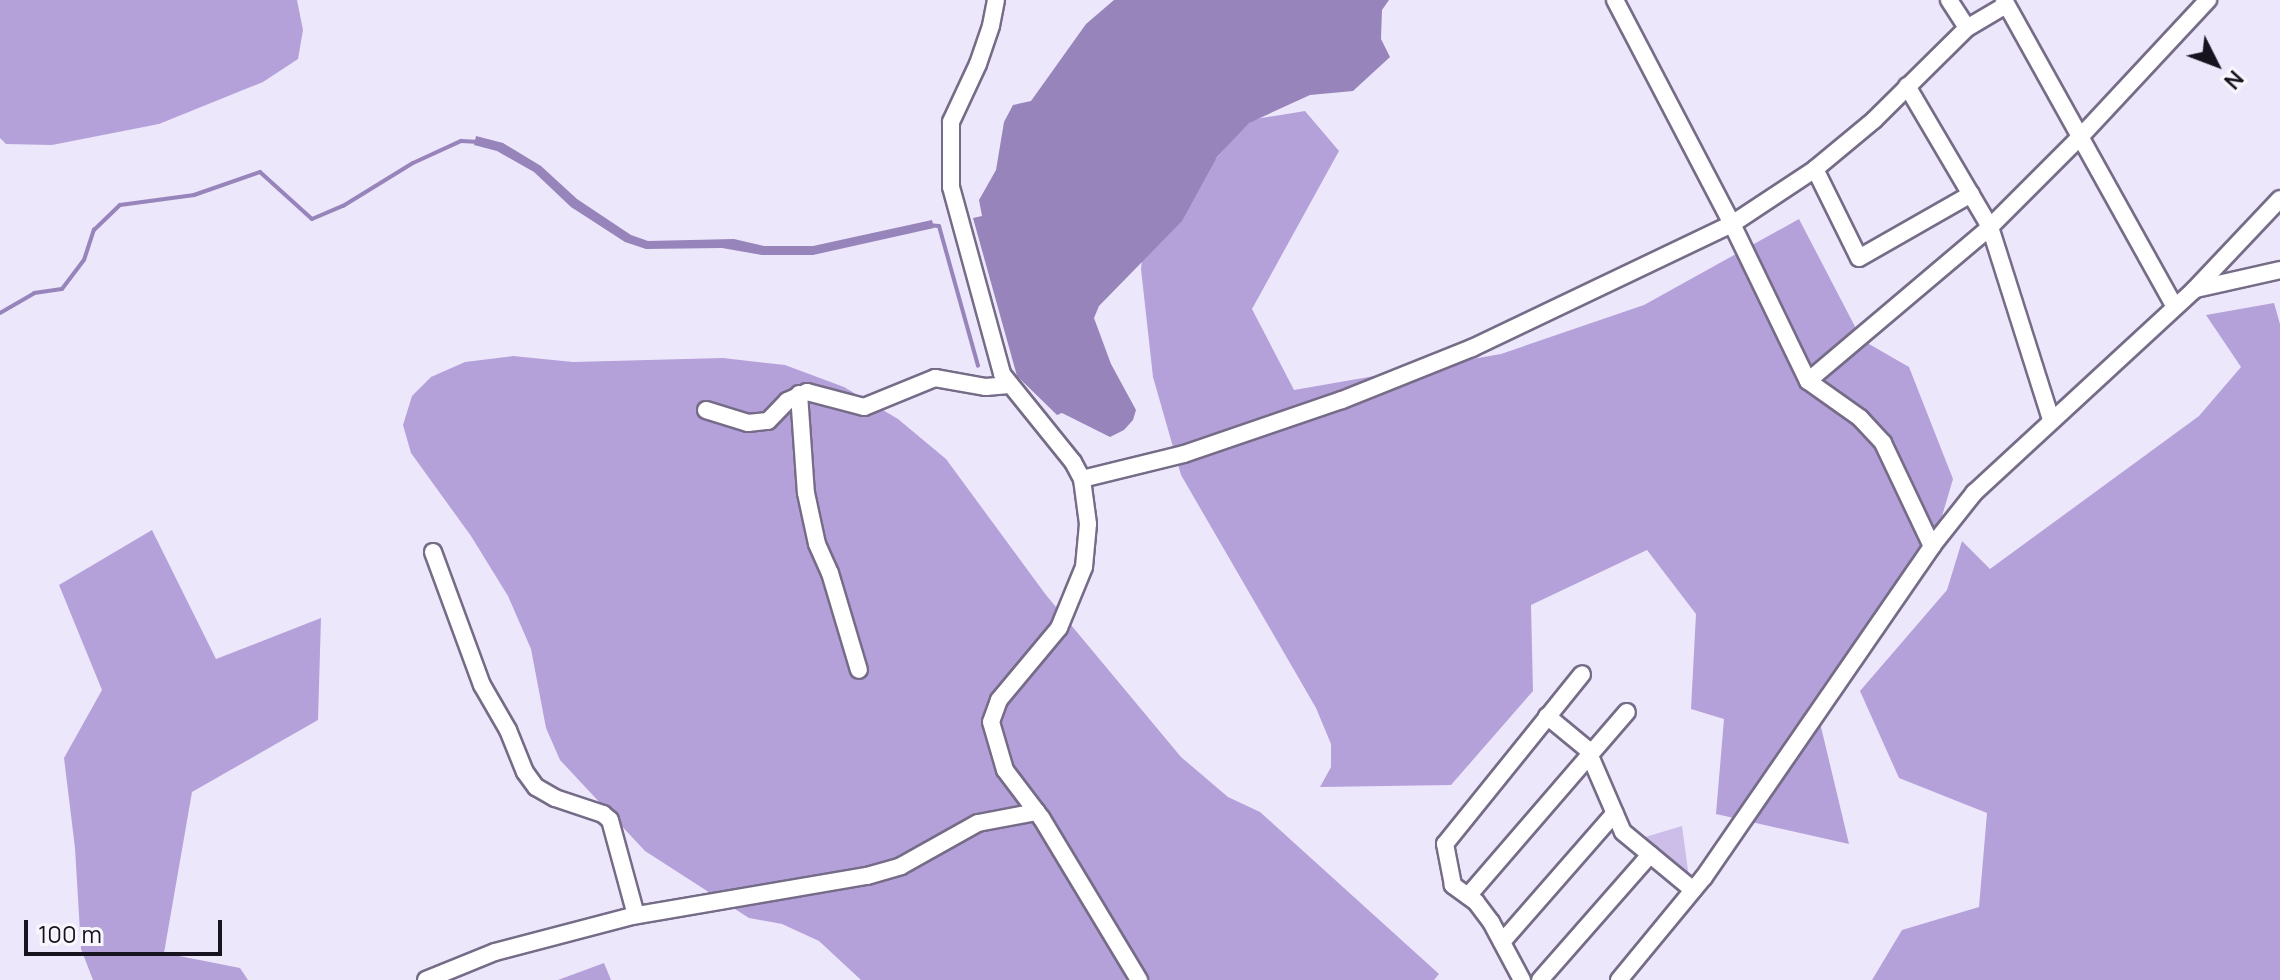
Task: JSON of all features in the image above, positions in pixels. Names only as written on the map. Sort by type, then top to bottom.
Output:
[{"type":"street","points":[[996,0],[978,64],[951,122],[951,187],[997,360],[1009,385],[1053,433],[1082,479],[1088,524],[1084,567],[1059,628],[999,700],[991,722],[1005,770],[1037,812],[1139,980]]},
{"type":"street","points":[[1615,0],[1732,224],[1808,381],[1860,418],[1883,443],[1932,546]]},
{"type":"street","points":[[1949,0],[1967,28]]},
{"type":"street","points":[[1808,381],[1990,227],[2082,135],[2208,0]]},
{"type":"street","points":[[1082,479],[1184,454],[1342,400],[1472,348],[1732,224],[1815,169],[1874,120],[1967,28],[2005,3],[2082,135],[2174,305]]},
{"type":"street","points":[[1907,86],[1990,227],[2051,419]]},
{"type":"street","points":[[1815,169],[1859,258],[1971,194]]},
{"type":"street","points":[[1619,980],[1693,890],[1932,546],[1974,493],[2174,305],[2194,290],[2280,199]]},
{"type":"street","points":[[2194,290],[2280,270]]},
{"type":"street","points":[[706,410],[748,423],[768,421],[799,394],[818,393],[864,407],[935,378],[986,387],[1009,385]]},
{"type":"street","points":[[799,394],[806,493],[817,544],[830,573],[859,670]]},
{"type":"street","points":[[433,552],[482,685],[508,730],[525,772],[545,793],[603,814],[610,820],[636,915]]},
{"type":"street","points":[[1522,980],[1502,942],[1468,896],[1453,885],[1445,844],[1582,674]]},
{"type":"street","points":[[1468,896],[1627,712]]},
{"type":"street","points":[[1547,716],[1587,749],[1623,832],[1693,890]]},
{"type":"street","points":[[426,980],[495,952],[636,915],[867,876],[901,866],[978,823],[1037,812]]},
{"type":"street","points":[[1502,942],[1615,813]]},
{"type":"street","points":[[1540,980],[1650,855]]},
{"type":"shaded area","points":[[0,0],[297,0],[303,30],[298,59],[263,82],[159,124],[52,145],[6,144],[0,138]]},
{"type":"shaded area","points":[[1114,0],[1389,0],[1382,10],[1381,39],[1390,57],[1353,91],[1310,95],[1249,123],[1217,157],[1182,221],[1099,306],[1094,318],[1111,364],[1136,410],[1133,420],[1124,430],[1110,437],[1062,413],[1057,415],[1017,376],[973,218],[982,216],[979,200],[996,170],[1004,122],[1013,105],[1031,101],[1086,24]]},
{"type":"shaded area","points":[[1305,111],[1339,151],[1252,309],[1294,390],[1501,354],[1644,305],[1799,219],[1862,340],[1909,367],[1953,479],[1926,570],[1816,706],[1849,844],[1716,814],[1724,719],[1691,709],[1696,614],[1647,550],[1531,605],[1533,691],[1451,785],[1320,787],[1331,767],[1331,744],[1316,708],[1181,475],[1153,377],[1141,269],[1144,243],[1249,120]]},
{"type":"shaded area","points":[[476,136],[503,143],[541,166],[577,199],[631,235],[648,241],[734,239],[764,246],[813,246],[932,220],[934,228],[813,255],[762,255],[722,248],[646,249],[625,242],[571,207],[534,172],[497,151],[474,145]]},
{"type":"shaded area","points":[[2274,303],[2280,324],[2280,980],[1872,980],[1902,930],[1979,907],[1987,813],[1899,778],[1860,691],[1947,590],[1962,541],[1990,569],[2199,416],[2241,367],[2206,315]]},
{"type":"shaded area","points":[[513,356],[573,362],[723,358],[785,365],[844,387],[898,419],[946,459],[1046,595],[1181,757],[1228,797],[1260,812],[1439,974],[1434,980],[861,980],[819,941],[782,924],[749,918],[645,851],[560,760],[546,728],[531,649],[508,596],[471,536],[411,453],[403,425],[412,396],[431,377],[465,362]]},
{"type":"shaded area","points":[[152,530],[216,659],[321,618],[318,720],[192,792],[164,953],[240,968],[248,980],[93,980],[81,949],[75,848],[64,758],[102,690],[59,585]]},
{"type":"shaded area","points":[[1682,826],[1689,878],[1642,838]]},
{"type":"shaded area","points":[[604,963],[611,980],[558,980]]},
{"type":"waterway","points":[[0,313],[34,293],[62,289],[84,260],[94,230],[120,205],[194,195],[260,172],[312,219],[343,206],[413,163],[461,141],[480,142]]},
{"type":"waterway","points":[[928,225],[939,226],[978,366]]}]
